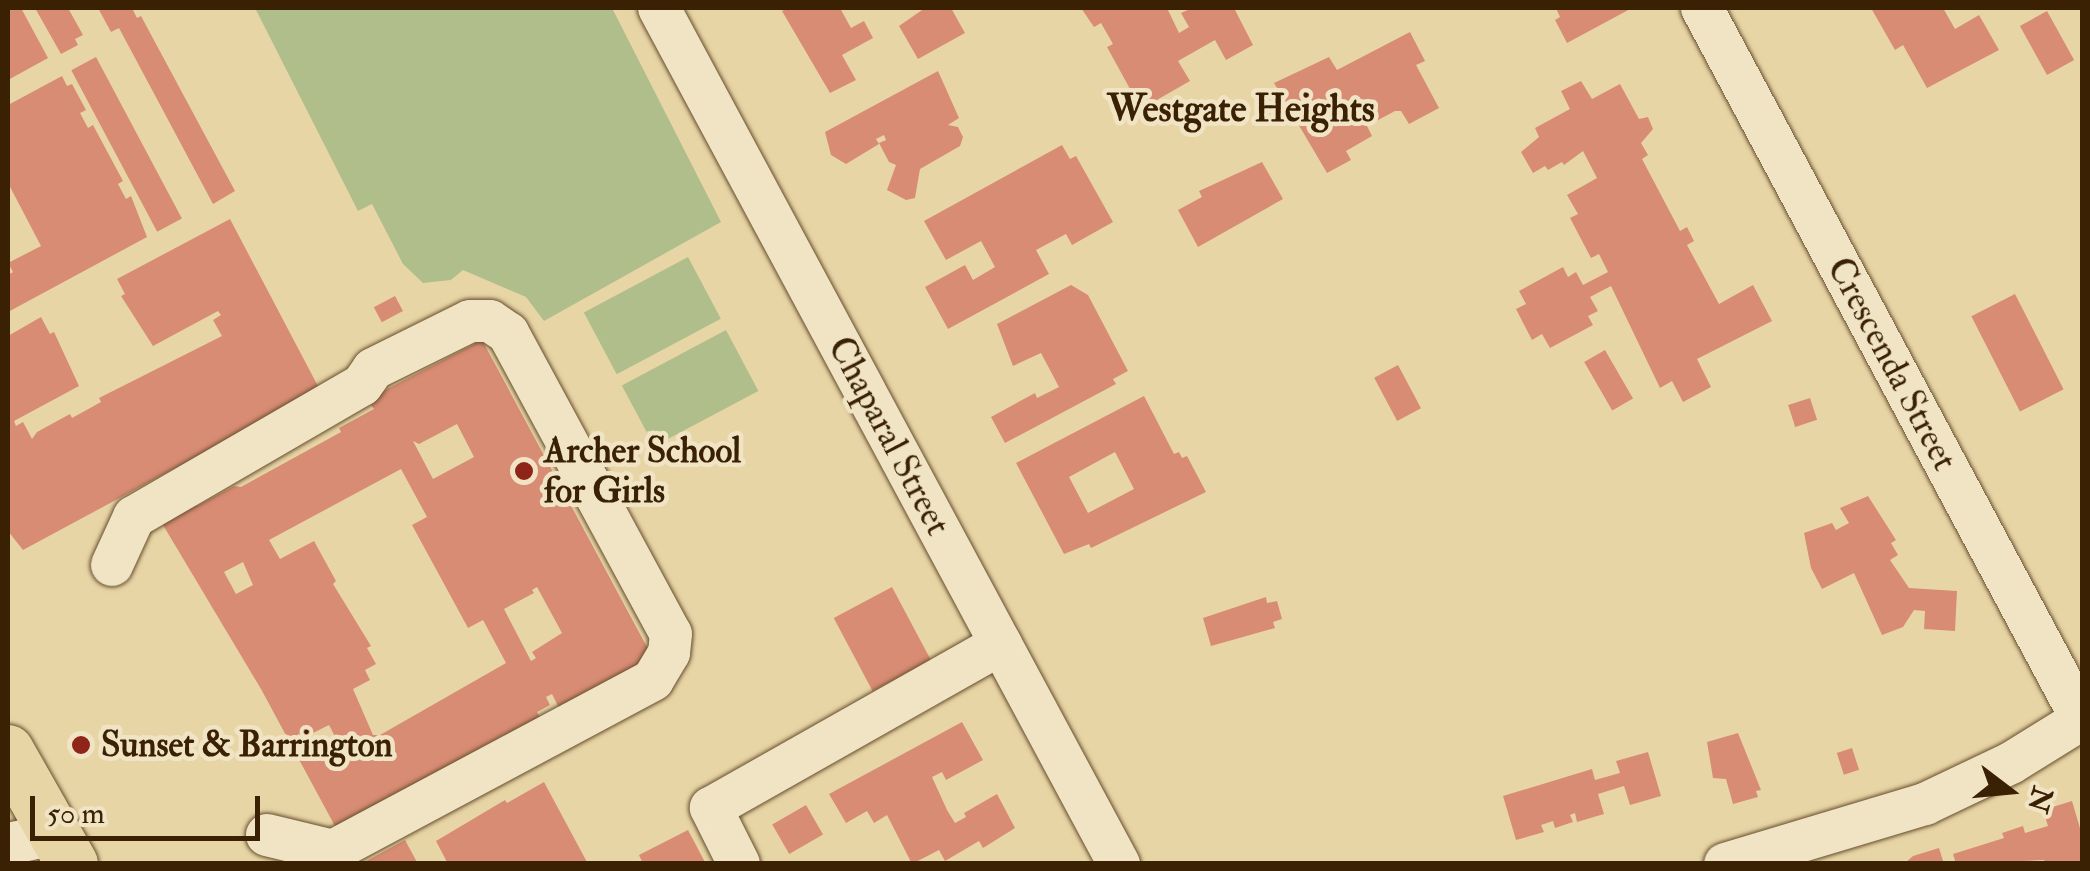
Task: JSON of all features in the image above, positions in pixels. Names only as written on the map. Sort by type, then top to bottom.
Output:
[{"type":"main road","points":[[8,751],[45,847]]},
{"type":"street","name":"Chaparal Street","points":[[658,8],[1120,864]]},
{"type":"street","name":"Crescenda Street","points":[[1702,8],[2082,719]]},
{"type":"street","points":[[112,565],[134,517],[362,385],[374,368],[470,321],[490,321],[508,333],[671,634],[669,653],[653,680],[333,851],[267,835]]},
{"type":"street","points":[[739,864],[712,808],[1002,644]]},
{"type":"street","points":[[1725,864],[1925,804],[2011,763],[2082,719]]},
{"type":"green space","points":[[255,8],[612,8],[721,222],[544,321],[526,297],[463,270],[451,280],[423,283],[403,264],[372,204],[358,211]]},
{"type":"green space","points":[[688,257],[721,319],[617,374],[584,312]]},
{"type":"green space","points":[[726,330],[758,391],[654,446],[622,385]]},
{"type":"building","points":[[8,8],[21,8],[48,58],[8,80]]},
{"type":"building","points":[[35,8],[68,8],[83,35],[75,39],[78,45],[61,54]]},
{"type":"building","points":[[98,8],[132,8],[137,18],[141,16],[235,191],[213,204],[119,28],[111,32]]},
{"type":"building","points":[[840,8],[851,28],[864,21],[873,38],[842,55],[856,80],[830,93],[782,11]]},
{"type":"building","points":[[925,8],[951,8],[965,33],[918,59],[899,26]]},
{"type":"building","points":[[1081,8],[1167,8],[1179,33],[1189,27],[1181,13],[1192,8],[1234,8],[1253,45],[1226,60],[1215,40],[1178,61],[1190,81],[1141,109],[1107,47],[1113,44],[1101,23],[1094,27]]},
{"type":"building","points":[[1556,8],[1632,8],[1567,43],[1555,20],[1560,17]]},
{"type":"building","points":[[1871,8],[1943,8],[1955,29],[1979,15],[1999,50],[1927,88],[1903,45],[1895,50]]},
{"type":"building","points":[[2047,11],[2074,60],[2047,75],[2020,26]]},
{"type":"building","points":[[1410,32],[1425,61],[1416,65],[1439,108],[1409,124],[1401,111],[1395,111],[1367,126],[1372,136],[1346,151],[1351,160],[1327,173],[1274,83],[1329,57],[1337,70]]},
{"type":"building","points":[[96,57],[182,219],[157,232],[71,70]]},
{"type":"building","points":[[938,71],[959,118],[948,125],[958,127],[963,137],[960,146],[920,169],[915,198],[906,200],[887,190],[896,165],[889,162],[879,143],[886,140],[884,135],[876,139],[879,144],[846,164],[831,155],[825,132]]},
{"type":"building","points":[[62,76],[67,86],[72,84],[86,110],[80,113],[88,128],[93,125],[123,181],[118,184],[126,199],[131,196],[147,237],[8,312],[8,275],[13,272],[8,263],[41,246],[8,183],[8,105]]},
{"type":"building","points":[[1581,81],[1592,99],[1620,84],[1639,119],[1648,117],[1653,129],[1641,143],[1648,155],[1642,159],[1680,231],[1687,227],[1694,241],[1687,245],[1719,304],[1753,285],[1772,321],[1697,359],[1711,387],[1683,402],[1672,381],[1660,388],[1611,286],[1590,297],[1598,311],[1588,316],[1593,325],[1550,348],[1542,334],[1532,340],[1516,309],[1526,304],[1519,291],[1563,267],[1568,277],[1576,272],[1583,285],[1608,272],[1599,254],[1591,258],[1570,218],[1578,214],[1567,195],[1597,178],[1583,151],[1564,165],[1562,162],[1548,170],[1545,166],[1533,173],[1521,152],[1539,137],[1535,128],[1570,109],[1561,91]]},
{"type":"building","points":[[1062,145],[1070,159],[1076,156],[1113,222],[1072,245],[1066,234],[1036,250],[1049,274],[948,329],[925,287],[965,265],[973,280],[995,267],[981,241],[946,260],[924,221]]},
{"type":"building","points":[[1262,162],[1283,199],[1198,247],[1178,210],[1202,197],[1199,191]]},
{"type":"building","points":[[230,219],[320,390],[23,550],[8,531],[8,336],[41,317],[50,334],[54,332],[79,386],[14,421],[16,426],[23,422],[32,439],[37,432],[70,414],[72,418],[101,402],[99,398],[222,336],[213,320],[221,315],[218,311],[153,346],[121,296],[125,294],[117,279]]},
{"type":"building","points":[[1071,285],[1088,295],[1128,371],[1113,379],[1116,384],[1005,443],[991,417],[1035,393],[1037,398],[1059,387],[1041,353],[1013,366],[997,324]]},
{"type":"building","points":[[2015,294],[2064,389],[2020,412],[1971,316]]},
{"type":"building","points":[[395,296],[403,311],[382,322],[374,307]]},
{"type":"building","points":[[482,340],[655,662],[562,714],[552,694],[546,697],[550,705],[537,712],[543,722],[507,742],[504,735],[399,793],[343,841],[261,689],[160,520],[195,501],[197,506],[234,486],[241,487],[341,432],[339,428],[374,409],[369,402]],"holes":[[[457,424],[474,457],[433,479],[413,441],[419,444]],[[401,469],[427,517],[412,525],[468,628],[483,620],[506,663],[380,735],[373,735],[353,689],[370,680],[365,670],[376,664],[367,648],[371,646],[333,584],[336,581],[314,541],[280,559],[269,540]],[[243,562],[253,585],[236,594],[224,572]],[[537,587],[562,633],[532,652],[536,658],[531,661],[504,609],[534,593],[532,590]],[[329,725],[342,750],[336,748],[324,760],[311,734]]]},
{"type":"building","points":[[1605,350],[1633,398],[1612,410],[1584,362]]},
{"type":"building","points":[[1398,365],[1421,408],[1397,421],[1374,378]]},
{"type":"building","points":[[1144,396],[1174,454],[1187,456],[1206,492],[1091,548],[1089,544],[1064,554],[1016,463]],"holes":[[[1115,452],[1134,489],[1088,513],[1069,477]]]},
{"type":"building","points":[[1810,398],[1817,420],[1795,427],[1788,405]]},
{"type":"building","points":[[1868,496],[1896,540],[1891,543],[1898,555],[1890,560],[1909,588],[1957,591],[1955,631],[1924,629],[1925,611],[1914,610],[1903,627],[1882,635],[1854,573],[1822,589],[1811,568],[1804,533],[1832,523],[1836,530],[1849,523],[1840,508]]},
{"type":"building","points":[[892,587],[931,660],[873,691],[834,618]]},
{"type":"building","points":[[1266,597],[1267,603],[1277,601],[1282,619],[1273,622],[1275,628],[1211,646],[1203,618]]},
{"type":"building","points":[[962,722],[983,760],[946,780],[942,772],[932,777],[947,810],[955,823],[966,817],[964,813],[997,794],[1015,828],[983,848],[979,841],[945,861],[939,850],[912,864],[887,815],[874,823],[867,811],[846,823],[829,794]]},
{"type":"building","points":[[1738,733],[1761,790],[1756,791],[1758,797],[1733,804],[1726,779],[1713,778],[1707,742]]},
{"type":"building","points":[[1852,748],[1859,770],[1844,775],[1837,753]]},
{"type":"building","points":[[1648,752],[1661,796],[1630,805],[1624,786],[1598,794],[1604,814],[1577,822],[1575,813],[1570,815],[1573,822],[1555,828],[1553,821],[1541,825],[1544,832],[1516,840],[1503,796],[1592,769],[1595,780],[1620,773],[1616,761]]},
{"type":"building","points":[[544,782],[588,864],[448,864],[436,841]]},
{"type":"building","points":[[2072,801],[2082,835],[2082,864],[2045,864],[2044,860],[1956,864],[1953,854],[2004,838],[2002,833],[2023,826],[2025,833],[2048,826],[2043,810]]},
{"type":"building","points":[[806,805],[823,834],[789,854],[772,824]]},
{"type":"building","points":[[688,830],[706,864],[643,864],[639,855]]},
{"type":"building","points":[[405,840],[418,864],[361,864]]},
{"type":"building","points":[[1939,848],[1944,864],[1904,864],[1913,856]]},
{"type":"place","name":"Archer School for Girls","points":[[524,471]]},
{"type":"place","name":"Sunset & Barrington","points":[[81,745]]},
{"type":"district","name":"Westgate Heights","points":[[1241,110]]}]
